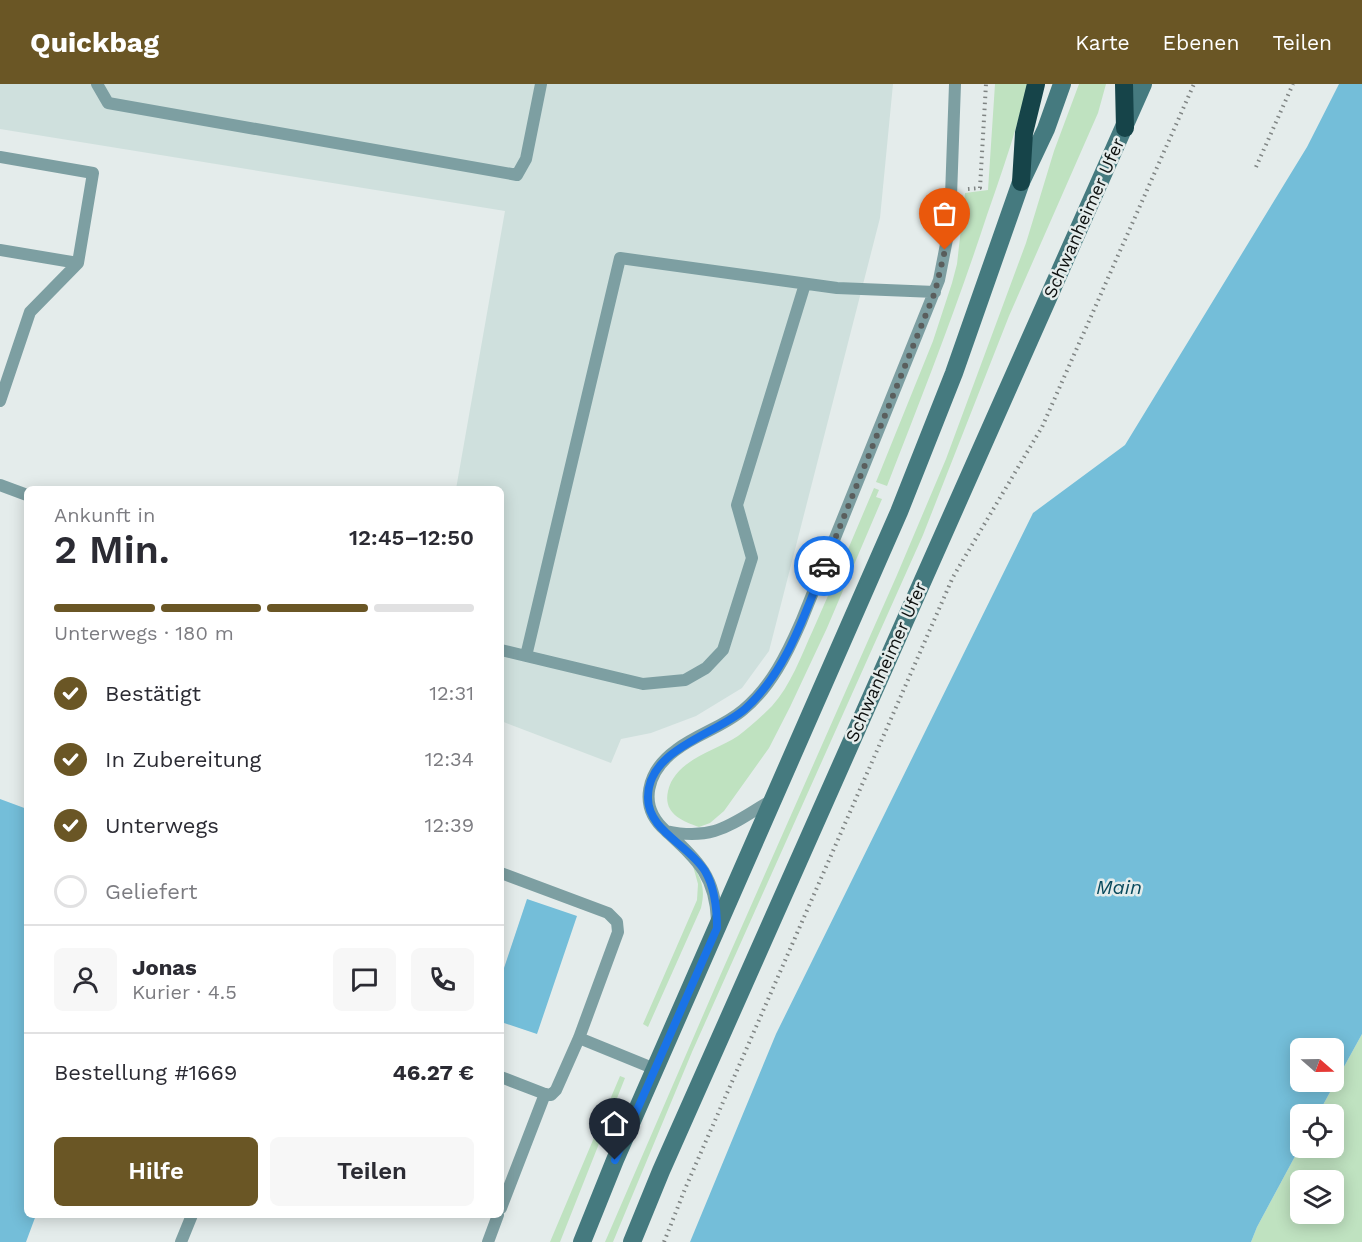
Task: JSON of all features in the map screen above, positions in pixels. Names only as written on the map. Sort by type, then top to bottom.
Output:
[{"type":"highway","points":[[1021,182],[1024,133],[1036,84]]},
{"type":"highway","points":[[1124,84],[1125,128]]},
{"type":"main road","points":[[582,1242],[615,1160],[899,512],[954,373],[1021,182],[1046,129],[1062,84]]},
{"type":"main road","name":"Schwanheimer Ufer","points":[[632,1242],[675,1138],[1143,84]]},
{"type":"lane","points":[[97,84],[108,103],[517,175],[526,159],[541,84]]},
{"type":"lane","points":[[717,928],[716,904],[704,869],[658,824],[651,814],[647,795],[651,781],[663,761],[676,749],[724,723],[744,709],[777,671],[801,622],[935,292],[950,224],[955,84]]},
{"type":"lane","points":[[0,157],[93,173],[78,263],[30,312],[0,401]]},
{"type":"lane","points":[[0,250],[78,263]]},
{"type":"lane","points":[[526,656],[620,258],[837,288],[935,292]]},
{"type":"lane","points":[[504,651],[643,684],[684,680],[706,668],[723,650],[752,558],[737,505],[805,284]]},
{"type":"lane","points":[[0,485],[24,494]]},
{"type":"lane","points":[[666,831],[686,836],[700,836],[726,827],[773,799]]},
{"type":"lane","points":[[504,874],[608,913],[617,922],[618,932],[579,1038],[556,1090],[551,1095],[545,1094],[504,1078]]},
{"type":"lane","points":[[579,1038],[655,1069]]},
{"type":"lane","points":[[504,1200],[545,1094]]},
{"type":"lane","points":[[182,1242],[191,1218]]},
{"type":"lane","points":[[488,1242],[497,1218]]},
{"type":"path","points":[[966,189],[980,188],[986,84]]},
{"type":"path","points":[[664,1242],[953,577],[1042,427],[1194,84]]},
{"type":"path","points":[[1256,167],[1293,84]]},
{"type":"shaded area","points":[[0,84],[893,84],[880,218],[769,651],[742,688],[696,716],[651,733],[621,739],[611,763],[504,722],[504,486],[457,486],[505,211],[0,129]]},
{"type":"green space","points":[[995,84],[1028,84],[1009,150],[964,284],[887,486],[876,482],[933,341],[952,283],[957,264],[965,193],[988,190]]},
{"type":"green space","points":[[1079,84],[1106,84],[1098,113],[1009,316],[923,535],[692,1052],[613,1242],[605,1242],[946,459],[1026,243],[1054,151]]},
{"type":"green space","points":[[874,488],[879,490],[876,497],[882,499],[827,628],[769,748],[724,811],[710,823],[699,827],[680,819],[668,805],[668,791],[672,780],[679,771],[697,757],[742,733],[779,698],[800,660]]},
{"type":"green space","points":[[693,866],[702,886],[701,908],[648,1027],[643,1024],[697,900],[698,884]]},
{"type":"green space","points":[[1362,1034],[1362,1242],[1251,1242],[1294,1158],[1344,1158],[1344,1104],[1324,1104],[1330,1092],[1344,1092],[1344,1067]]},
{"type":"green space","points":[[620,1076],[625,1078],[560,1242],[550,1242]]},
{"type":"water","name":"Main","points":[[1339,84],[1362,84],[1362,1034],[1344,1067],[1344,1038],[1290,1038],[1290,1092],[1330,1092],[1324,1104],[1290,1104],[1290,1158],[1294,1158],[1251,1242],[690,1242],[776,1034],[1033,513],[1125,445],[1307,147]]},
{"type":"water","points":[[0,799],[24,808],[24,1218],[35,1218],[26,1242],[0,1242]]},
{"type":"water","points":[[527,899],[577,916],[537,1034],[504,1023],[504,968]]},
{"type":"way so far","points":[[824,566],[935,292],[945,250]]},
{"type":"route","points":[[615,1160],[717,928],[716,904],[704,869],[658,824],[651,814],[647,795],[651,781],[663,761],[676,749],[724,723],[744,709],[761,691],[777,671],[788,651],[824,566]]}]
